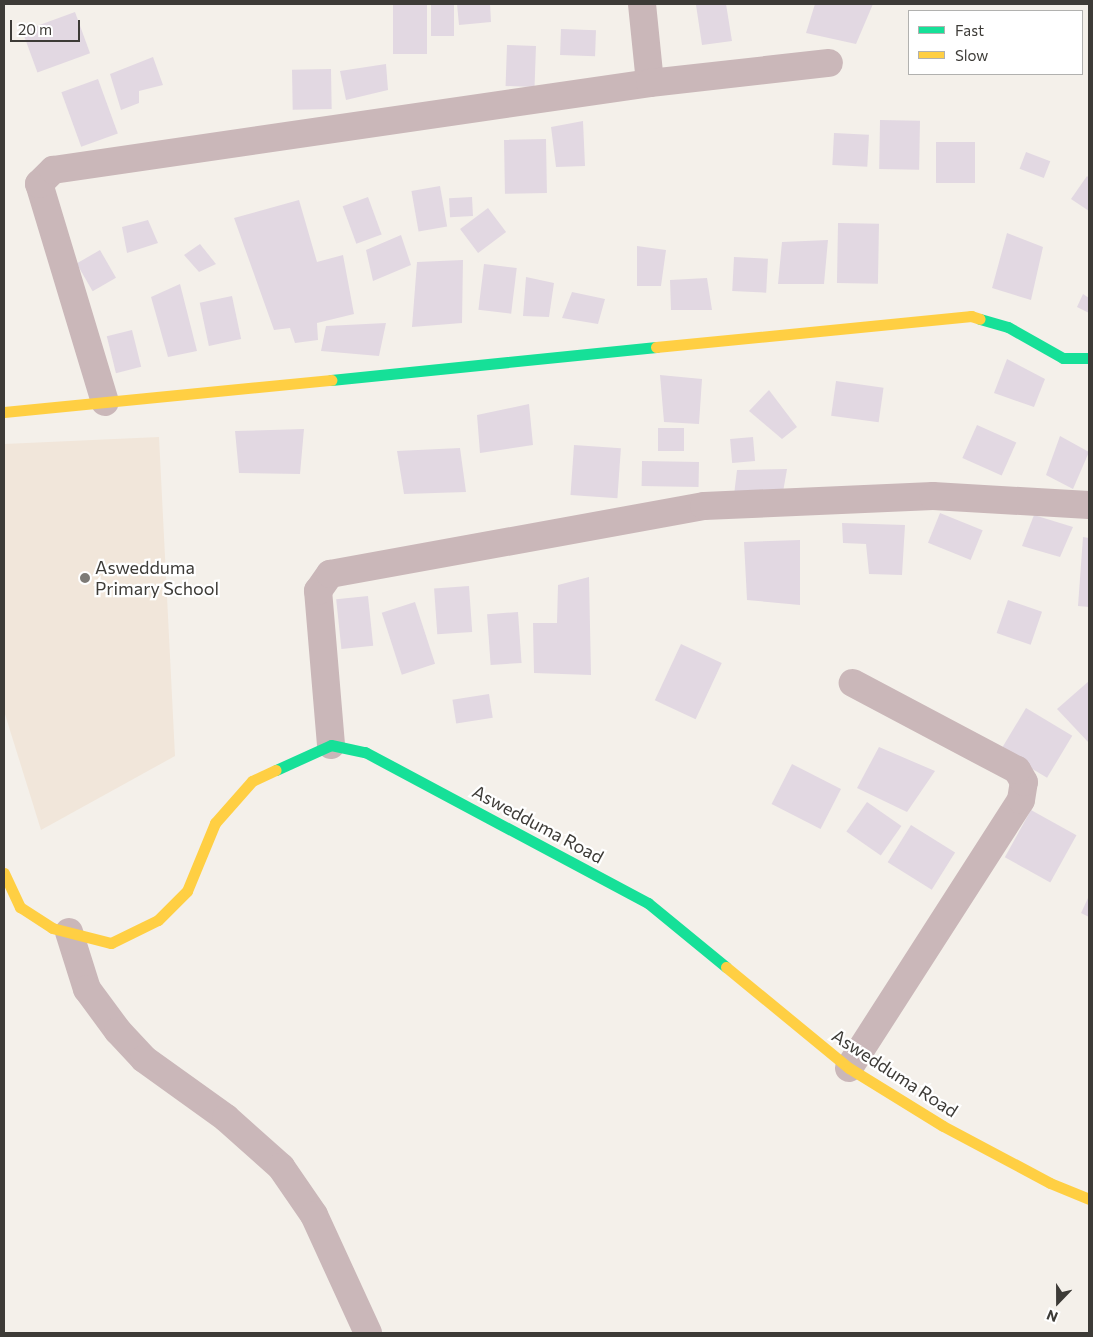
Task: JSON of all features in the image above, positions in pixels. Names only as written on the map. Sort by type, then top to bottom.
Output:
[{"type":"street","points":[[642,4],[650,83]]},
{"type":"street","points":[[105,402],[39,184],[53,170],[650,83],[829,63]]},
{"type":"street","points":[[4,412],[971,316],[1008,327],[1063,358],[1089,358]]},
{"type":"street","points":[[4,873],[20,907],[52,928],[111,943],[158,920],[187,891],[216,823],[252,781],[332,745],[318,591],[330,574],[704,506],[933,496],[1089,505]]},
{"type":"street","points":[[849,1068],[1021,800],[1024,782],[1017,770],[853,683]]},
{"type":"street","name":"Aswedduma Road","points":[[332,745],[365,752],[648,903],[849,1068],[943,1126],[1050,1183],[1089,1199]]},
{"type":"street","points":[[69,932],[87,989],[118,1031],[144,1059],[226,1118],[281,1167],[314,1215],[368,1333]]},
{"type":"shaded area","name":"Aswedduma Primary School","points":[[159,437],[175,756],[41,830],[4,711],[4,444]]},
{"type":"building","points":[[393,4],[427,4],[427,54],[393,54]]},
{"type":"building","points":[[431,4],[454,4],[454,36],[431,36]]},
{"type":"building","points":[[457,4],[490,4],[491,22],[459,25]]},
{"type":"building","points":[[726,4],[732,41],[702,45],[696,5]]},
{"type":"building","points":[[815,4],[873,4],[856,44],[806,33]]},
{"type":"building","points":[[75,12],[90,53],[37,72],[22,31]]},
{"type":"building","points":[[561,29],[596,30],[595,56],[560,55]]},
{"type":"building","points":[[507,45],[536,46],[535,87],[506,86]]},
{"type":"building","points":[[153,57],[163,85],[139,91],[139,103],[121,110],[110,74]]},
{"type":"building","points":[[386,64],[388,90],[346,100],[340,71]]},
{"type":"building","points":[[331,69],[332,109],[293,110],[292,70]]},
{"type":"building","points":[[98,79],[118,134],[81,147],[61,92]]},
{"type":"building","points":[[880,120],[920,121],[919,170],[879,169]]},
{"type":"building","points":[[583,121],[585,166],[556,167],[551,127]]},
{"type":"building","points":[[834,133],[869,135],[867,167],[832,165]]},
{"type":"building","points":[[546,139],[547,193],[505,194],[504,140]]},
{"type":"building","points":[[936,142],[975,142],[975,183],[936,183]]},
{"type":"building","points":[[1026,152],[1050,161],[1044,178],[1020,169]]},
{"type":"building","points":[[1087,176],[1089,178],[1089,211],[1071,199]]},
{"type":"building","points":[[440,186],[447,226],[419,231],[411,191]]},
{"type":"building","points":[[368,197],[382,235],[356,244],[343,206]]},
{"type":"building","points":[[472,197],[473,216],[450,217],[449,198]]},
{"type":"building","points":[[299,200],[317,262],[343,255],[354,314],[317,323],[318,340],[295,343],[290,328],[274,330],[234,218]]},
{"type":"building","points":[[488,208],[506,232],[478,253],[460,229]]},
{"type":"building","points":[[148,220],[158,243],[127,253],[122,227]]},
{"type":"building","points":[[838,223],[879,224],[878,284],[837,283]]},
{"type":"building","points":[[1007,233],[1043,247],[1031,300],[992,288]]},
{"type":"building","points":[[401,235],[411,265],[373,281],[366,250]]},
{"type":"building","points":[[828,240],[824,284],[778,284],[782,242]]},
{"type":"building","points":[[200,244],[216,264],[199,272],[184,255]]},
{"type":"building","points":[[637,246],[666,250],[661,286],[637,286]]},
{"type":"building","points":[[100,250],[116,278],[93,291],[77,264]]},
{"type":"building","points":[[734,257],[768,259],[766,293],[732,291]]},
{"type":"building","points":[[463,260],[462,323],[412,327],[417,262]]},
{"type":"building","points":[[484,264],[517,268],[511,314],[478,310]]},
{"type":"building","points":[[526,277],[554,283],[549,317],[523,316]]},
{"type":"building","points":[[707,278],[712,310],[671,310],[670,280]]},
{"type":"building","points":[[180,284],[197,351],[168,357],[151,297]]},
{"type":"building","points":[[572,292],[605,299],[598,324],[562,318]]},
{"type":"building","points":[[1083,294],[1089,298],[1089,313],[1077,307]]},
{"type":"building","points":[[232,296],[241,339],[209,346],[200,303]]},
{"type":"building","points":[[386,323],[379,356],[321,351],[326,326]]},
{"type":"building","points":[[132,330],[141,367],[116,373],[107,336]]},
{"type":"building","points":[[1007,359],[1045,379],[1034,407],[994,393]]},
{"type":"building","points":[[660,375],[702,379],[699,424],[664,422]]},
{"type":"building","points":[[836,381],[884,388],[879,422],[831,416]]},
{"type":"building","points":[[769,390],[797,427],[782,439],[749,411]]},
{"type":"building","points":[[529,404],[533,445],[480,453],[477,415]]},
{"type":"building","points":[[977,425],[1016,442],[1002,475],[962,458]]},
{"type":"building","points":[[658,428],[684,428],[684,451],[658,451]]},
{"type":"building","points":[[304,429],[300,474],[239,473],[235,431]]},
{"type":"building","points":[[1060,436],[1089,452],[1073,489],[1046,475]]},
{"type":"building","points":[[753,437],[755,461],[732,463],[730,439]]},
{"type":"building","points":[[574,445],[621,448],[617,498],[571,495]]},
{"type":"building","points":[[460,448],[466,492],[404,494],[397,451]]},
{"type":"building","points":[[642,461],[699,462],[699,487],[642,486]]},
{"type":"building","points":[[787,469],[783,492],[734,495],[737,470]]},
{"type":"building","points":[[940,513],[983,530],[971,560],[928,543]]},
{"type":"building","points":[[1034,515],[1073,527],[1060,557],[1022,546]]},
{"type":"building","points":[[842,523],[905,525],[902,575],[869,574],[866,544],[843,543]]},
{"type":"building","points":[[1083,537],[1089,538],[1089,607],[1078,606]]},
{"type":"building","points":[[800,540],[800,605],[747,600],[744,542]]},
{"type":"building","points":[[589,577],[591,675],[534,673],[533,623],[557,623],[558,585]]},
{"type":"building","points":[[469,586],[472,632],[437,634],[434,588]]},
{"type":"building","points":[[368,596],[373,646],[341,649],[336,599]]},
{"type":"building","points":[[1008,600],[1042,612],[1031,645],[997,633]]},
{"type":"building","points":[[415,602],[435,664],[402,675],[382,613]]},
{"type":"building","points":[[518,612],[522,663],[491,665],[487,614]]},
{"type":"building","points":[[681,644],[722,663],[696,719],[655,700]]},
{"type":"building","points":[[1089,681],[1089,743],[1057,709]]},
{"type":"building","points":[[489,694],[493,718],[456,723],[452,700]]},
{"type":"building","points":[[1026,708],[1072,736],[1047,778],[1001,750]]},
{"type":"building","points":[[879,747],[935,771],[907,812],[857,788]]},
{"type":"building","points":[[792,764],[841,789],[821,829],[772,804]]},
{"type":"building","points":[[867,802],[901,826],[881,856],[846,831]]},
{"type":"building","points":[[1031,810],[1076,835],[1050,882],[1005,857]]},
{"type":"building","points":[[911,825],[955,853],[932,890],[888,862]]},
{"type":"building","points":[[1089,896],[1089,917],[1081,913]]},
{"type":"traffic: fast","points":[[980,319],[1008,327],[1063,358],[1089,358]]},
{"type":"traffic: fast","points":[[331,380],[656,347]]},
{"type":"traffic: fast","points":[[276,770],[331,745],[365,752],[648,903],[726,967]]},
{"type":"traffic: slow","points":[[656,347],[971,316],[980,319]]},
{"type":"traffic: slow","points":[[4,412],[331,380]]},
{"type":"traffic: slow","points":[[4,873],[20,907],[52,928],[111,943],[158,920],[187,891],[215,823],[252,781],[276,770]]},
{"type":"traffic: slow","points":[[726,967],[849,1068],[943,1126],[1050,1183],[1089,1199]]},
{"type":"place","name":"Aswedduma Primary School","points":[[85,578]]}]
